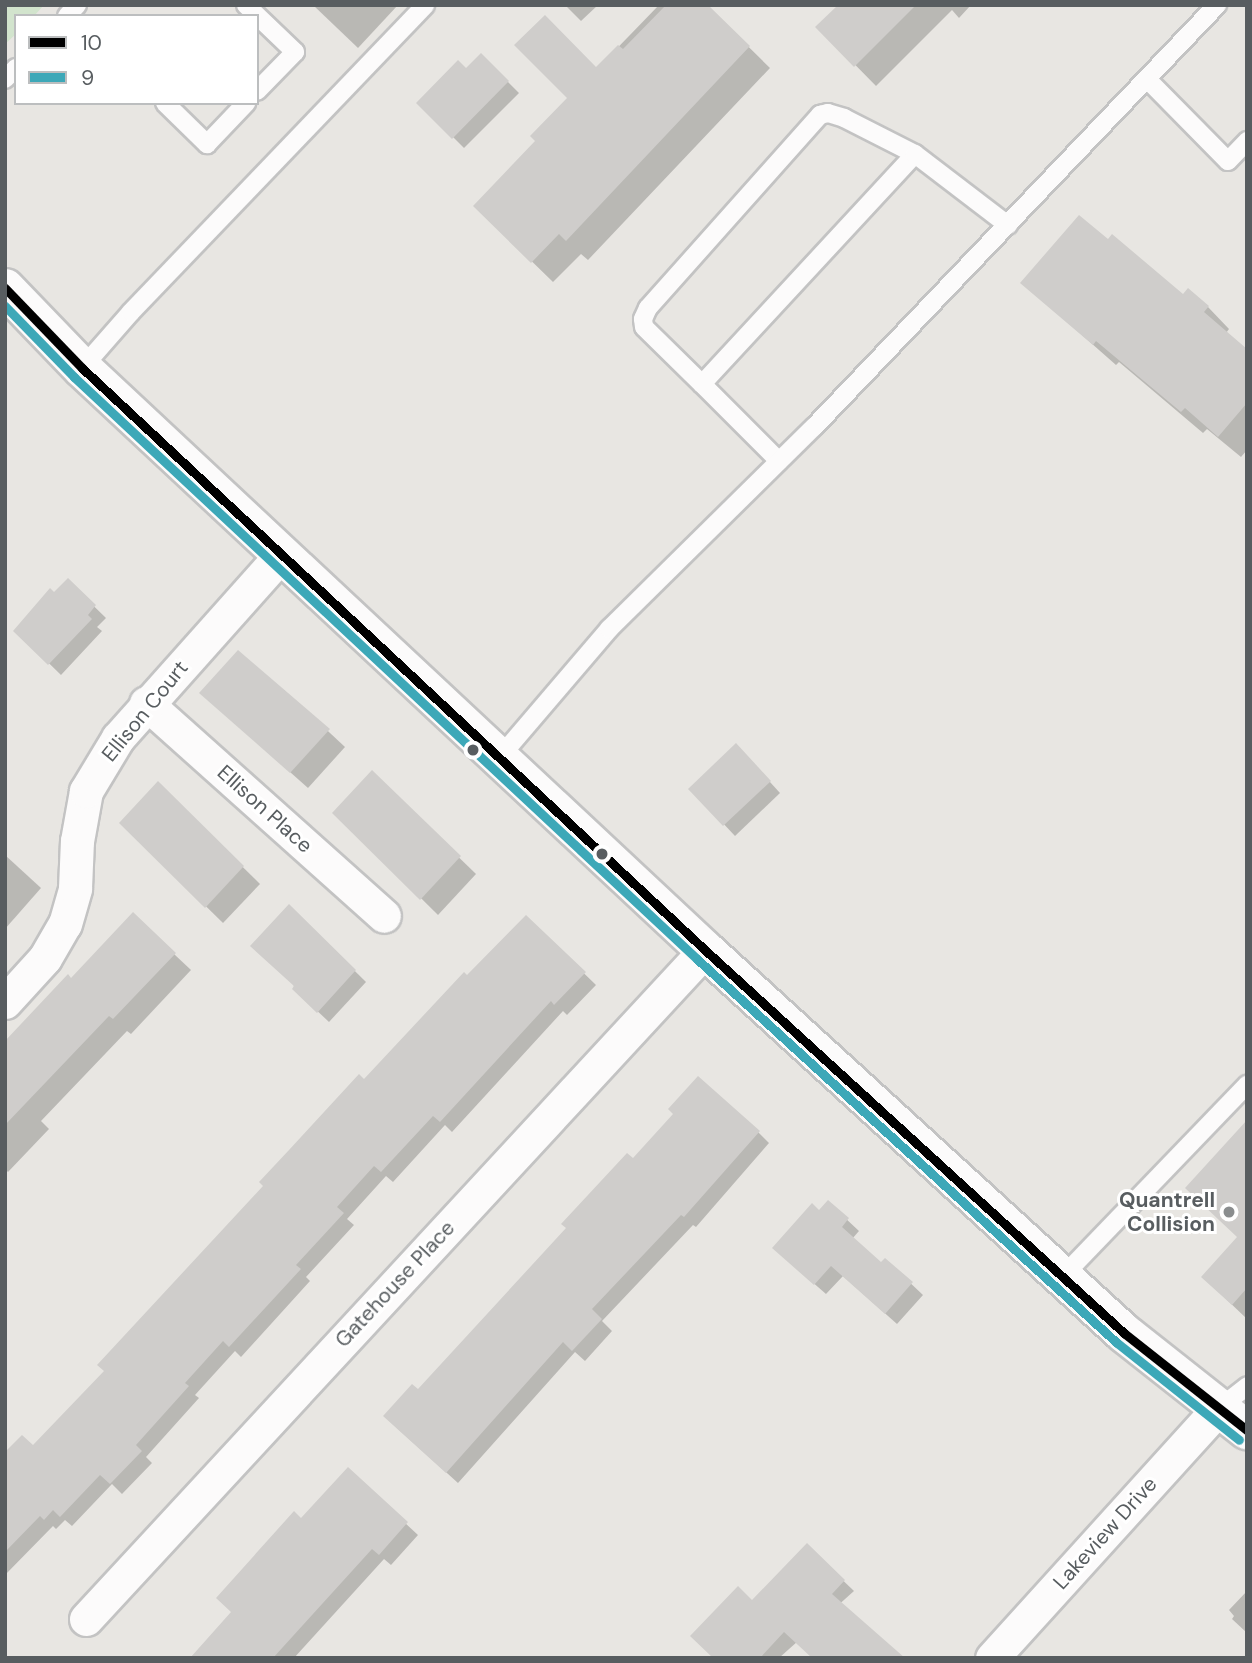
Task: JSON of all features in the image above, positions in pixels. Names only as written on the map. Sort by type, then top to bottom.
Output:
[{"type":"main road","points":[[9,299],[705,950],[1062,1277],[1124,1332],[1237,1408]]},
{"type":"street","name":"Ellison Court","points":[[5,1002],[45,958],[65,924],[75,888],[76,841],[86,791],[118,738],[146,703],[281,555]]},
{"type":"street","name":"Ellison Place","points":[[146,703],[384,916]]},
{"type":"street","name":"Gatehouse Place","points":[[86,1619],[705,950]]},
{"type":"street","name":"Lakeview Drive","points":[[992,1658],[1237,1408]]},
{"type":"lane","points":[[82,368],[140,302],[425,5]]},
{"type":"lane","points":[[499,758],[609,629],[779,461],[1217,5]]},
{"type":"lane","points":[[259,17],[295,52],[259,89]]},
{"type":"lane","points":[[1147,79],[1228,161],[1247,141]]},
{"type":"lane","points":[[167,105],[207,144],[244,105]]},
{"type":"lane","points":[[779,461],[644,327],[642,319],[820,115],[828,113],[844,118],[915,154],[1007,225]]},
{"type":"lane","points":[[702,384],[915,154]]},
{"type":"lane","points":[[1062,1277],[1247,1085]]},
{"type":"green space","points":[[5,5],[44,5],[36,14],[14,14],[14,36],[5,44]]},
{"type":"building","points":[[666,5],[708,5],[750,46],[566,241],[559,234],[531,263],[473,206],[535,141],[530,136],[567,98],[514,45],[545,15],[596,67],[618,45],[623,49]]},
{"type":"building","points":[[838,5],[916,5],[854,67],[815,27]]},
{"type":"building","points":[[481,53],[509,81],[452,139],[416,103],[458,60],[466,68]]},
{"type":"building","points":[[1079,215],[1108,239],[1112,234],[1183,294],[1188,288],[1209,306],[1204,312],[1247,349],[1247,403],[1218,437],[1185,408],[1181,412],[1096,341],[1093,345],[1020,283]]},
{"type":"building","points":[[68,578],[96,605],[88,615],[92,619],[48,665],[13,631],[50,588],[54,592]]},
{"type":"building","points":[[238,650],[330,729],[290,773],[199,693]]},
{"type":"building","points":[[736,743],[771,781],[723,826],[688,789]]},
{"type":"building","points":[[372,770],[461,856],[420,900],[332,813]]},
{"type":"building","points":[[158,781],[244,866],[205,908],[119,823]]},
{"type":"building","points":[[289,904],[356,970],[317,1013],[292,989],[294,986],[250,946]]},
{"type":"building","points":[[133,912],[176,953],[113,1019],[109,1016],[5,1125],[5,1041],[68,974],[71,978]]},
{"type":"building","points":[[526,915],[586,972],[554,1005],[551,1001],[440,1122],[433,1116],[381,1172],[374,1166],[337,1207],[344,1213],[296,1265],[301,1269],[229,1347],[223,1341],[185,1383],[189,1386],[136,1445],[142,1451],[110,1484],[100,1475],[60,1517],[53,1510],[44,1520],[40,1516],[5,1552],[5,1452],[22,1435],[33,1445],[104,1371],[97,1365],[263,1186],[259,1182],[359,1074],[364,1079],[464,972],[467,975]]},
{"type":"building","points":[[698,1076],[760,1131],[684,1217],[681,1215],[592,1309],[602,1319],[572,1351],[563,1342],[446,1473],[383,1416],[412,1384],[418,1389],[566,1228],[561,1224],[627,1153],[633,1158],[673,1114],[668,1109]]},
{"type":"building","name":"Quantrell Collision","points":[[1247,1120],[1247,1288],[1232,1305],[1201,1277],[1237,1237],[1185,1188]]},
{"type":"building","points":[[828,1200],[849,1218],[842,1227],[881,1262],[885,1258],[913,1282],[885,1314],[831,1266],[814,1285],[772,1248],[812,1203],[819,1210]]},
{"type":"building","points":[[348,1467],[408,1522],[379,1555],[372,1549],[273,1658],[190,1658],[231,1612],[216,1598],[294,1511],[301,1518]]},
{"type":"building","points":[[807,1543],[845,1580],[832,1594],[905,1658],[812,1658],[784,1632],[760,1658],[713,1658],[690,1636],[738,1586],[752,1600]]},
{"type":"transit line","name":"10","points":[[5,288],[82,368],[705,950],[1124,1333],[1247,1430]]},
{"type":"transit line","name":"9","points":[[5,306],[74,377],[697,959],[1116,1342],[1239,1440]]},
{"type":"place","name":"Quantrell Collision","points":[[1229,1212]]}]
